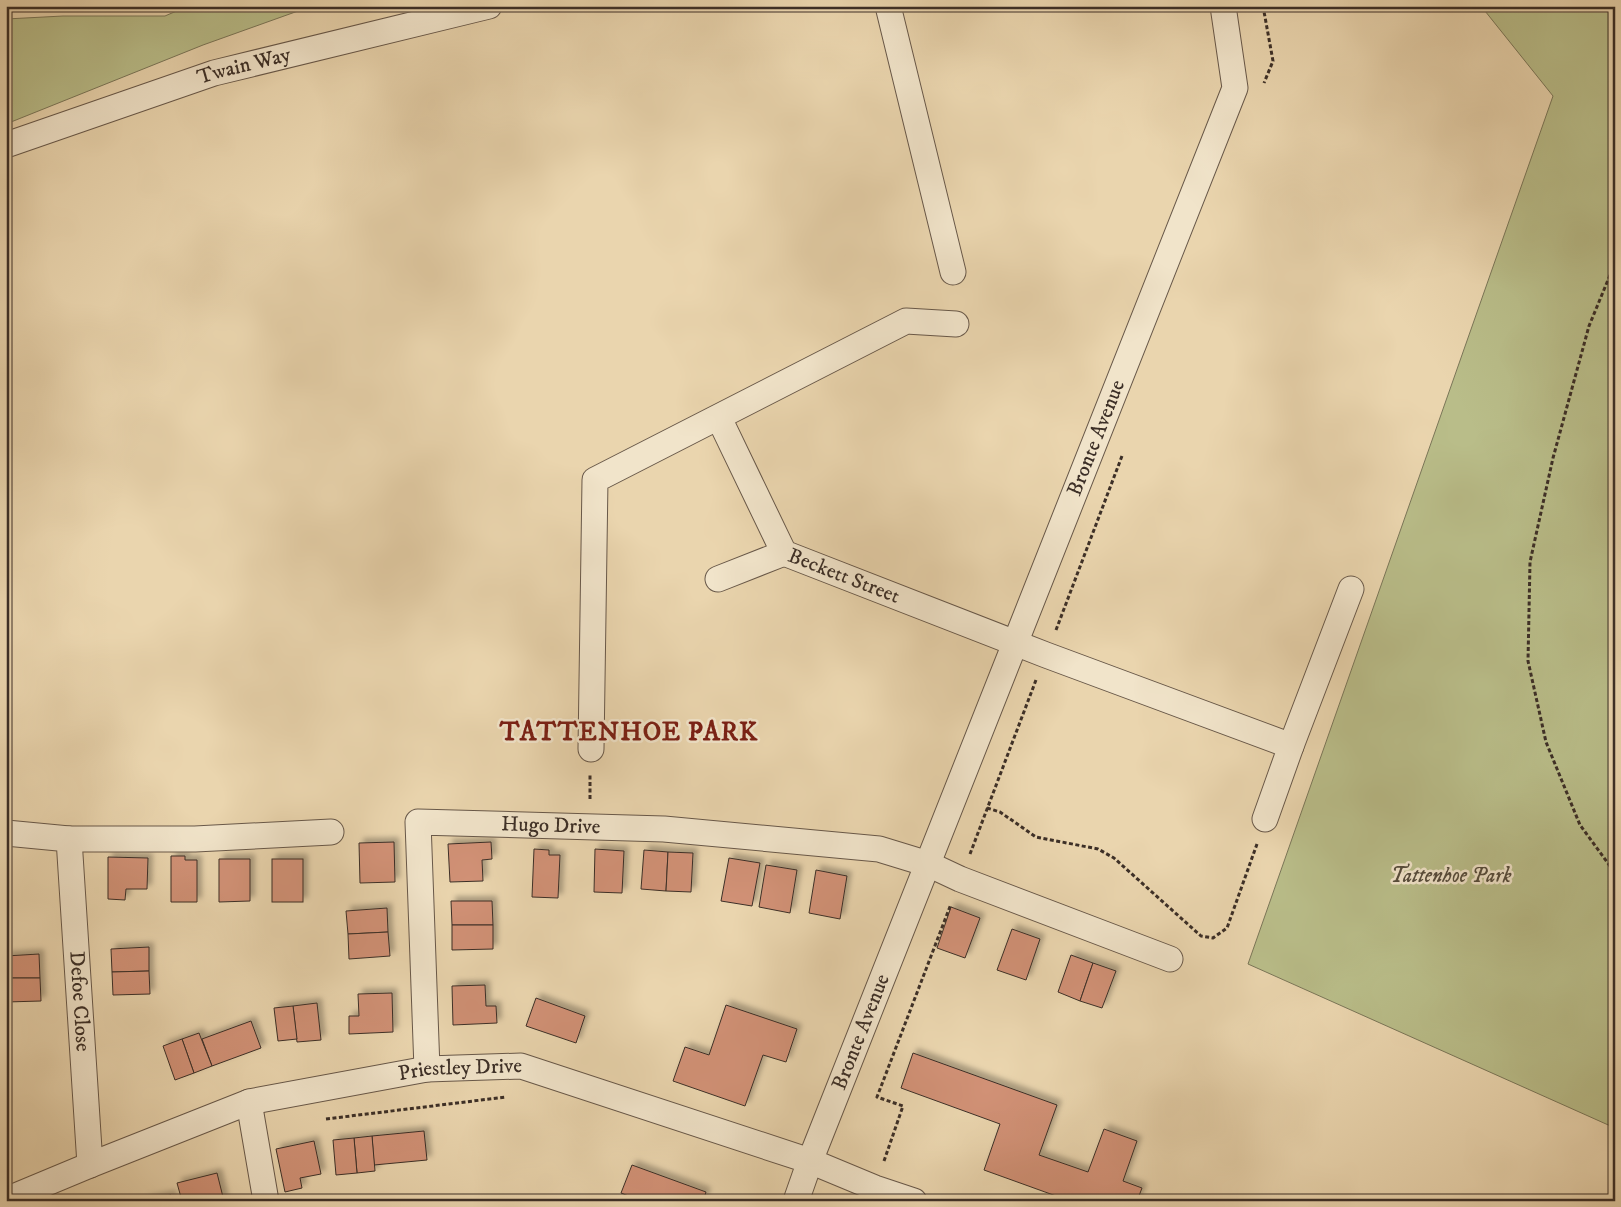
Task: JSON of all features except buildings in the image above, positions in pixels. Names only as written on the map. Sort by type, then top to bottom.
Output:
[{"type":"street","name":"Twain Way","points":[[6,145],[214,73],[489,6]]},
{"type":"street","points":[[888,6],[953,272]]},
{"type":"street","name":"Bronte Avenue","points":[[796,1201],[810,1161],[1235,88],[1223,6]]},
{"type":"street","points":[[591,749],[595,480],[906,321],[956,324]]},
{"type":"street","name":"Beckett Street","points":[[719,418],[784,553],[1046,655],[1291,746]]},
{"type":"street","points":[[718,579],[784,553]]},
{"type":"street","points":[[1265,819],[1351,589]]},
{"type":"street","name":"Hugo Drive","points":[[427,1069],[418,822],[664,828],[879,849],[928,864]]},
{"type":"street","points":[[6,833],[69,839],[195,838],[331,832]]},
{"type":"street","name":"Defoe Close","points":[[69,839],[90,1165]]},
{"type":"street","points":[[928,864],[960,879],[1170,959]]},
{"type":"street","name":"Priestley Drive","points":[[6,1200],[56,1191],[90,1165],[249,1102],[427,1069],[521,1066],[810,1161],[876,1188],[914,1201]]},
{"type":"street","points":[[249,1102],[266,1201]]},
{"type":"path","points":[[1615,263],[1589,326],[1553,458],[1530,562],[1528,661],[1546,742],[1580,825],[1615,873]]},
{"type":"path","points":[[876,1188],[903,1106],[877,1096],[1046,655]]},
{"type":"path","points":[[590,826],[591,749]]},
{"type":"path","points":[[987,808],[1000,812],[1036,837],[1098,849],[1114,858],[1201,936],[1213,938],[1227,928],[1265,819]]},
{"type":"path","points":[[321,1119],[513,1096]]},
{"type":"green space","points":[[188,6],[312,6],[203,45],[6,124],[6,19],[63,16],[165,16]]},
{"type":"green space","name":"Tattenhoe Park","points":[[1481,6],[1615,6],[1615,1128],[1248,964],[1553,96]]},
{"type":"district","name":"TATTENHOE PARK","points":[[629,732]]}]
